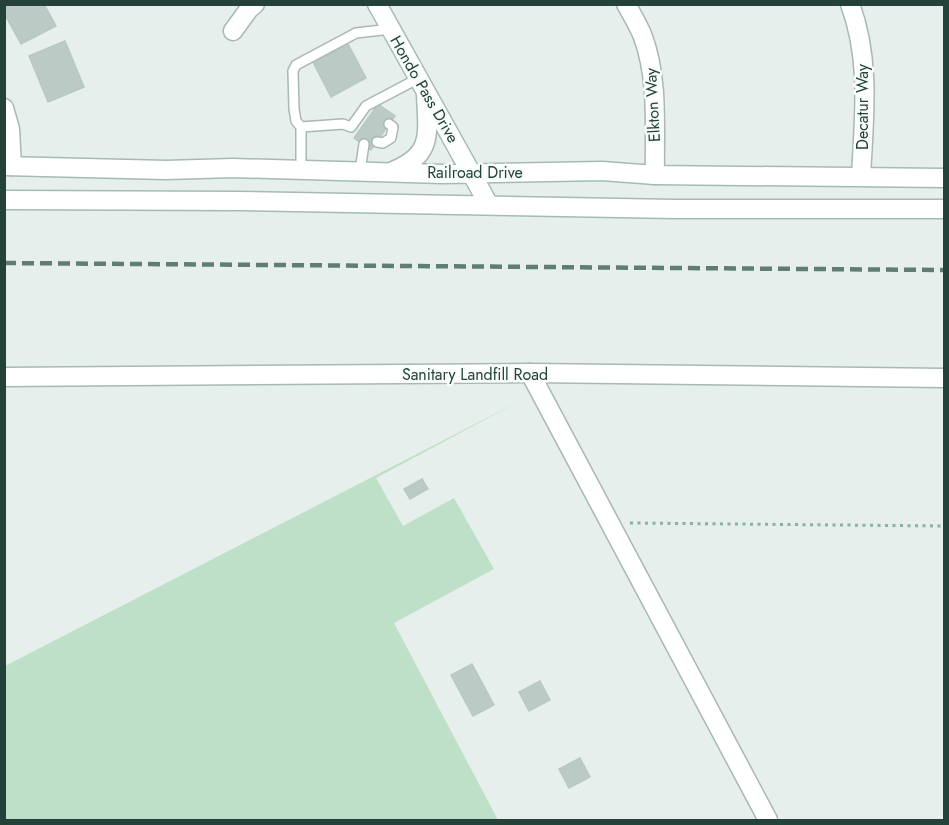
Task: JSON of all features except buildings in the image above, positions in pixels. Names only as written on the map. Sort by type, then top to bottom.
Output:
[{"type":"main road","points":[[233,32],[255,4]]},
{"type":"main road","name":"Hondo Pass Drive","points":[[377,4],[489,205]]},
{"type":"main road","name":"Elkton Way","points":[[626,4],[643,36],[649,57],[653,84],[655,175]]},
{"type":"main road","name":"Decatur Way","points":[[850,4],[858,30],[866,88],[861,176]]},
{"type":"main road","points":[[389,172],[407,165],[417,158],[425,147],[422,85]]},
{"type":"main road","points":[[4,108],[10,129],[8,166]]},
{"type":"main road","name":"Railroad Drive","points":[[8,166],[472,173],[602,171],[655,175],[945,178]]},
{"type":"main road","name":"Railroad Drive","points":[[4,200],[674,209],[945,209]]},
{"type":"main road","points":[[530,373],[768,820]]},
{"type":"main road","name":"Sanitary Landfill Road","points":[[4,377],[530,373],[945,378]]},
{"type":"lane","points":[[301,170],[301,127],[296,121],[294,109],[293,71],[296,65],[356,33],[391,29]]},
{"type":"lane","points":[[301,127],[343,124],[355,129],[370,108],[422,85]]},
{"type":"lane","points":[[377,142],[383,142],[393,127],[389,124]]},
{"type":"lane","points":[[360,171],[364,144]]},
{"type":"path","points":[[610,523],[945,526]]},
{"type":"green space","points":[[514,404],[376,478],[403,526],[454,498],[494,569],[394,623],[498,820],[5,820],[5,666]]},
{"type":"railway","points":[[4,263],[944,270]]}]
